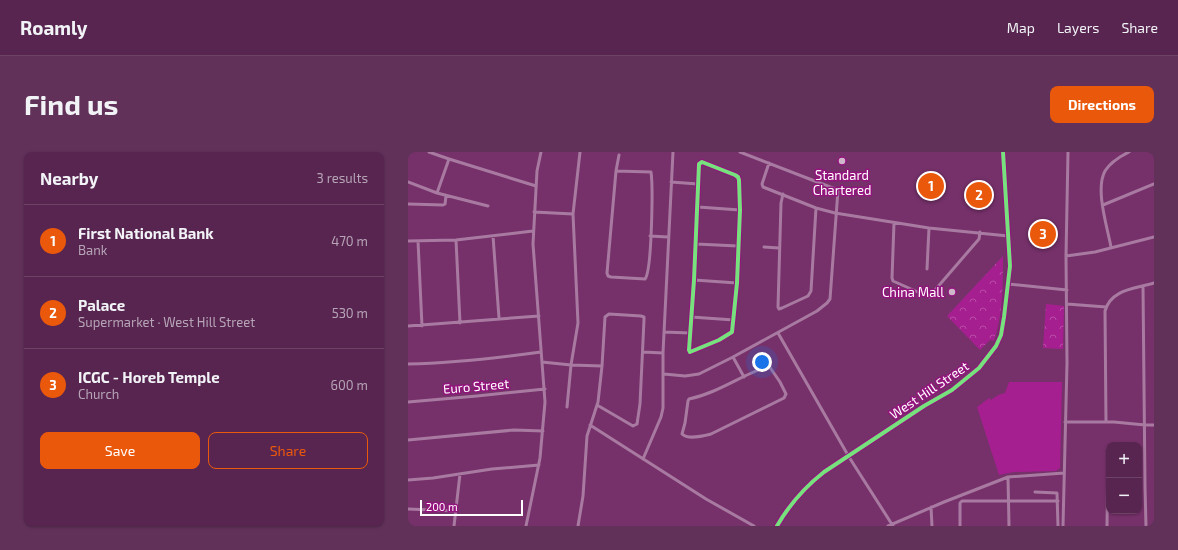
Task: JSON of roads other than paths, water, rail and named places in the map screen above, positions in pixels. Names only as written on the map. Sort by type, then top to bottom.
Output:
[{"type":"street","points":[[429,152],[536,186]]},
{"type":"street","points":[[526,526],[539,465],[543,431],[545,389],[533,231],[540,152]]},
{"type":"street","points":[[567,407],[578,318],[573,214],[580,152]]},
{"type":"street","points":[[643,458],[661,417],[673,152]]},
{"type":"street","points":[[664,374],[685,376],[699,374],[817,311],[830,299],[835,213],[838,190],[740,152]]},
{"type":"street","name":"West Hill Street","points":[[777,526],[791,504],[824,472],[924,406],[952,390],[979,368],[992,352],[1001,335],[1010,266],[1003,152]]},
{"type":"street","points":[[1063,526],[1067,363],[1066,256],[1068,152]]},
{"type":"street","points":[[1111,247],[1101,193],[1102,179],[1106,170],[1113,162],[1129,152]]},
{"type":"street","points":[[616,171],[651,172],[648,272],[645,279],[608,276],[616,171],[619,155]]},
{"type":"street","points":[[437,194],[449,159]]},
{"type":"street","points":[[702,162],[738,177],[740,210],[737,283],[732,332],[730,335],[694,352],[690,352],[698,207],[699,164],[702,162]]},
{"type":"street","points":[[769,164],[762,184],[766,188],[816,208],[835,213],[894,223],[1008,236]]},
{"type":"street","points":[[408,182],[437,194],[488,206]]},
{"type":"street","points":[[671,182],[698,184]]},
{"type":"street","points":[[1103,205],[1154,184]]},
{"type":"street","points":[[783,194],[781,203],[779,248],[779,309],[808,296],[811,291],[816,208]]},
{"type":"street","points":[[408,204],[443,205],[445,204],[446,196]]},
{"type":"street","points":[[698,207],[740,210]]},
{"type":"street","points":[[534,212],[573,214]]},
{"type":"street","points":[[894,223],[893,281],[929,298],[979,239],[980,232]]},
{"type":"street","points":[[927,269],[930,228]]},
{"type":"street","points":[[408,241],[456,240],[533,231]]},
{"type":"street","points":[[493,236],[499,318]]},
{"type":"street","points":[[650,236],[668,236]]},
{"type":"street","points":[[1066,256],[1095,252],[1154,237]]},
{"type":"street","points":[[456,240],[460,323]]},
{"type":"street","points":[[418,241],[422,326]]},
{"type":"street","points":[[696,244],[738,246]]},
{"type":"street","points":[[764,247],[779,248]]},
{"type":"street","points":[[694,280],[737,283]]},
{"type":"street","points":[[1106,422],[1104,311],[1108,302],[1115,295],[1125,290],[1154,283]]},
{"type":"street","points":[[1008,284],[1067,290]]},
{"type":"street","points":[[1143,286],[1145,425],[1144,486],[1146,526]]},
{"type":"street","points":[[1067,304],[1106,307]]},
{"type":"street","points":[[578,526],[583,496],[586,449],[590,426],[597,405],[602,366],[605,317],[607,315],[644,317],[640,409],[637,424],[635,426],[630,424],[597,405]]},
{"type":"street","points":[[408,326],[539,316]]},
{"type":"street","points":[[692,317],[734,320]]},
{"type":"street","points":[[664,332],[690,333]]},
{"type":"street","points":[[778,333],[849,456],[892,525]]},
{"type":"street","points":[[408,364],[430,364],[507,357],[541,352]]},
{"type":"street","points":[[643,352],[663,353]]},
{"type":"street","points":[[733,357],[744,377]]},
{"type":"street","points":[[542,362],[602,366]]},
{"type":"street","points":[[769,366],[780,382],[786,396],[711,434],[686,437],[683,436],[682,434],[687,405],[690,399],[710,393],[744,377],[769,366]]},
{"type":"street","name":"Euro Street","points":[[408,402],[545,389]]},
{"type":"street","points":[[1065,422],[1106,422],[1154,425]]},
{"type":"street","points":[[590,426],[706,499],[754,526]]},
{"type":"street","points":[[408,440],[514,430],[543,431]]},
{"type":"street","points":[[408,480],[433,478],[492,469],[539,465]]},
{"type":"street","points":[[888,526],[931,507],[1008,477],[1064,473]]},
{"type":"street","points":[[454,526],[460,474]]},
{"type":"street","points":[[1008,477],[1009,526]]},
{"type":"street","points":[[1107,526],[1108,478]]},
{"type":"street","points":[[1035,492],[1056,492],[1058,501],[1058,526]]},
{"type":"street","points":[[960,526],[961,502],[1058,501]]},
{"type":"street","points":[[931,507],[932,526]]},
{"type":"street","points":[[408,509],[456,511]]},
{"type":"place","name":"Standard Chartered","points":[[842,161]]},
{"type":"place","name":"First National Bank","points":[[931,186]]},
{"type":"place","name":"Palace","points":[[979,195]]},
{"type":"place","name":"ICGC - Horeb Temple","points":[[1043,234]]},
{"type":"place","name":"China Mall","points":[[952,292]]}]
